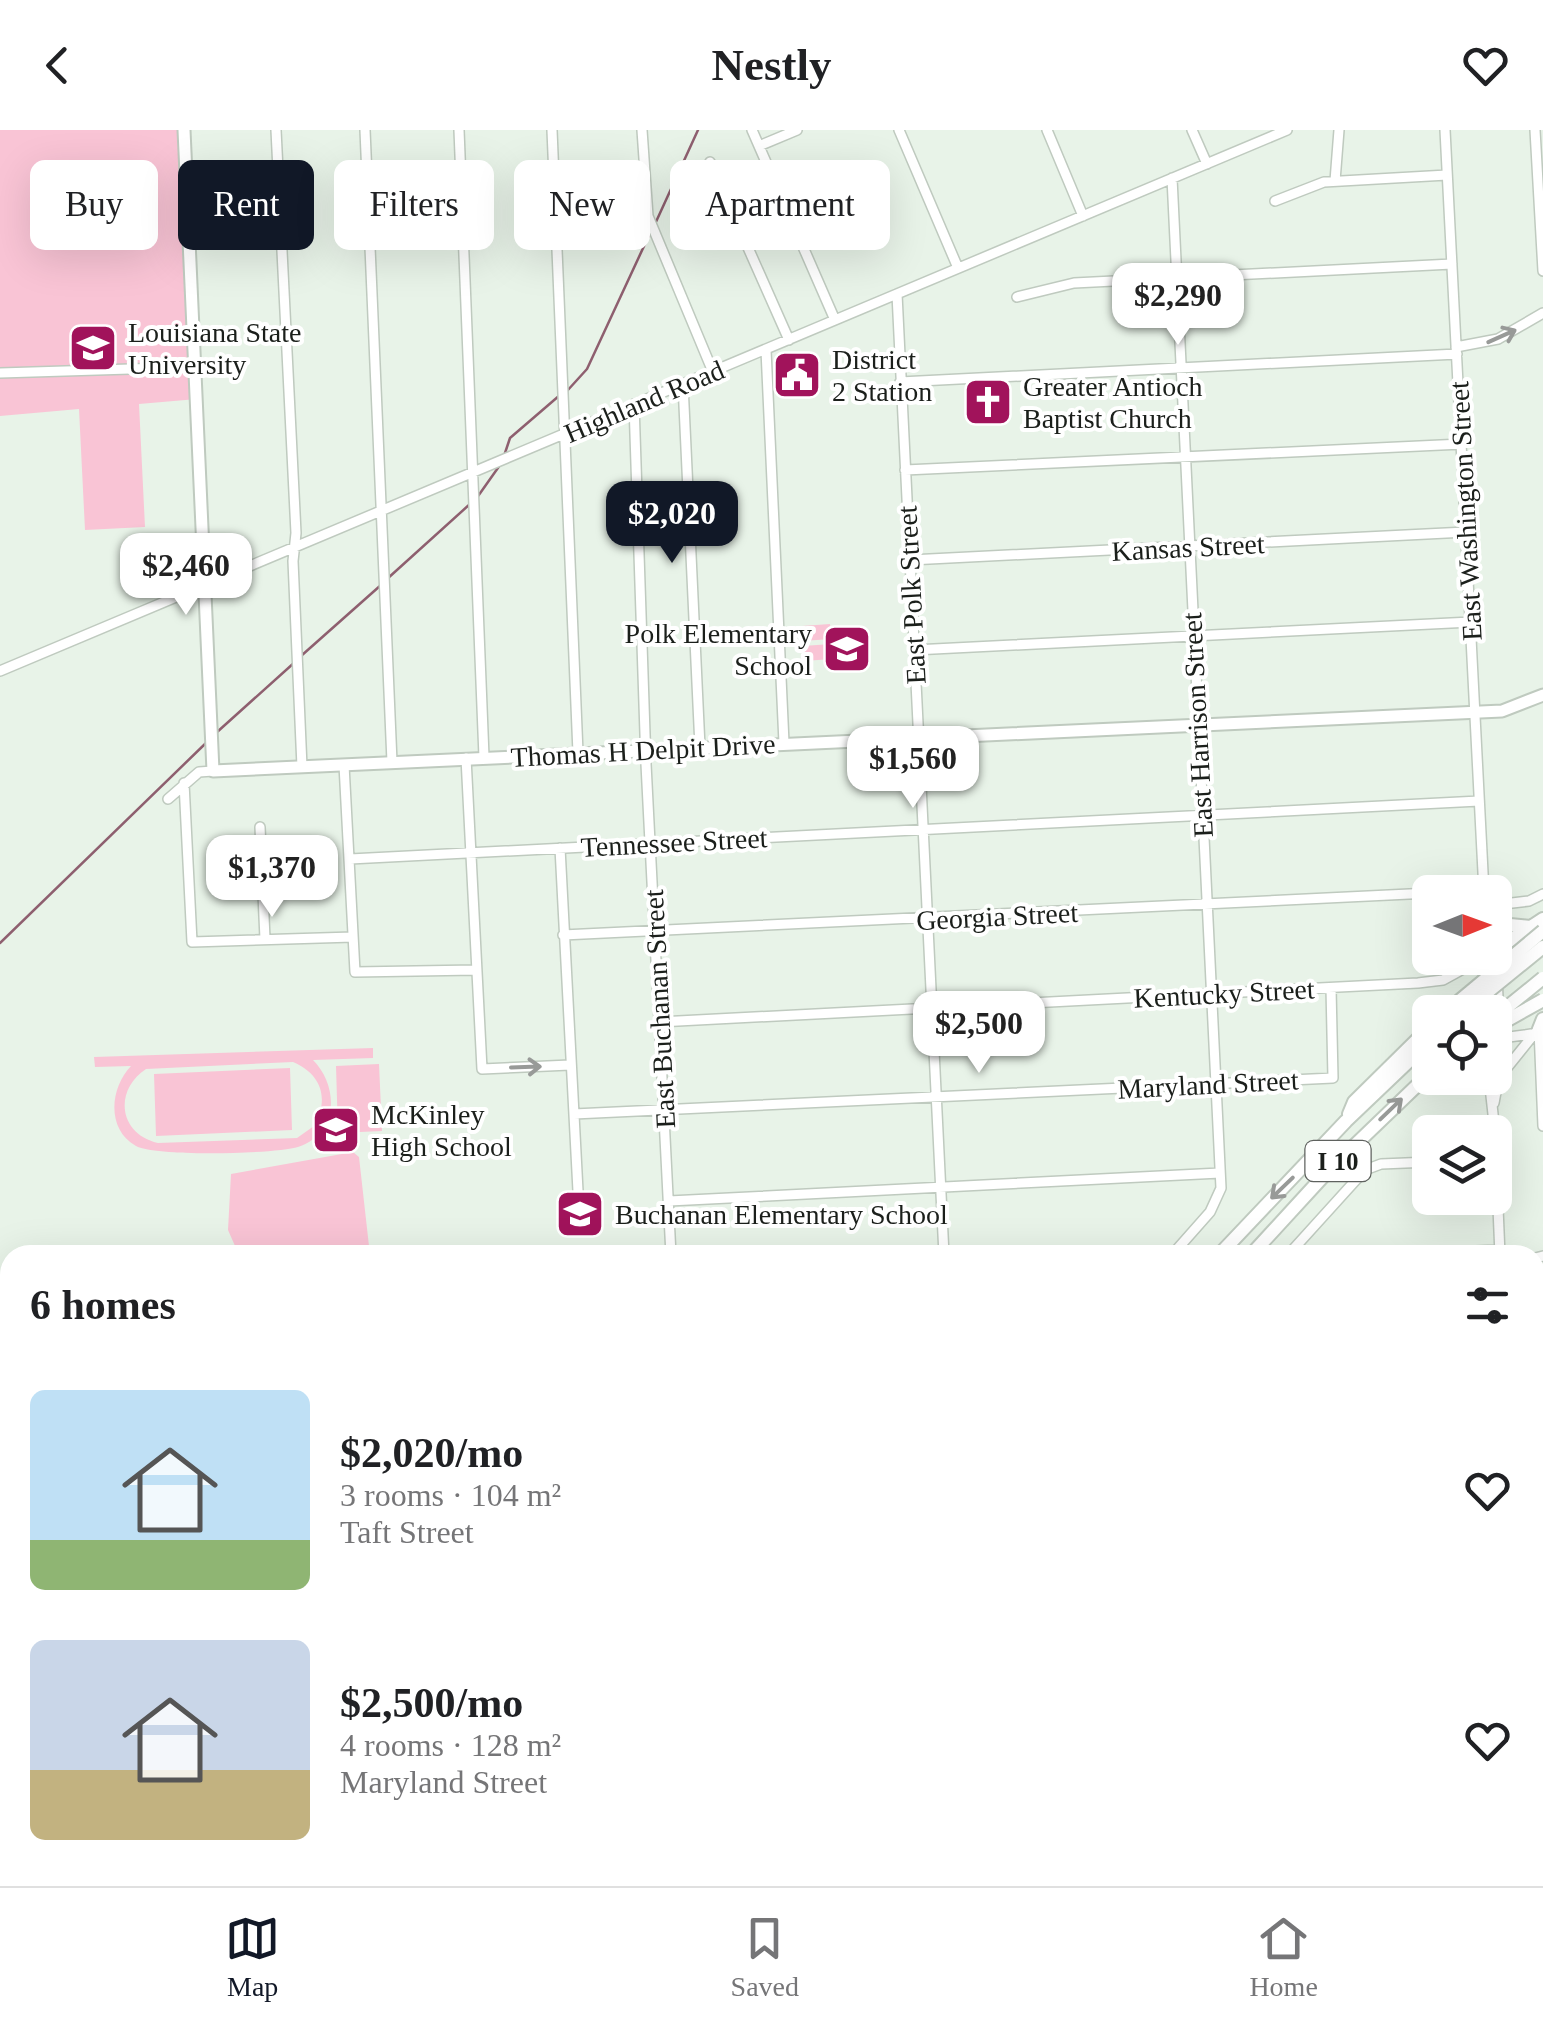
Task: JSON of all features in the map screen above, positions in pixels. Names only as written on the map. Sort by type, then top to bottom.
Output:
[{"type":"highway","points":[[1512,925],[1539,926]]},
{"type":"highway","points":[[1512,941],[1539,926]]},
{"type":"highway","points":[[1464,995],[1539,926]]},
{"type":"highway","points":[[1484,995],[1543,947]]},
{"type":"highway","points":[[1512,1004],[1543,978]]},
{"type":"highway","points":[[1512,1020],[1543,1000]]},
{"type":"highway","name":"I 10","points":[[1229,1245],[1346,1122],[1354,1102],[1412,1051]]},
{"type":"highway","name":"I 10","points":[[1260,1245],[1318,1181],[1412,1090]]},
{"type":"main road","points":[[184,130],[213,764]]},
{"type":"main road","name":"Thomas H Delpit Drive","points":[[213,764],[302,766],[1474,712],[1512,709],[1543,694]]},
{"type":"street","points":[[276,130],[302,766]]},
{"type":"street","points":[[365,130],[392,762]]},
{"type":"street","points":[[459,130],[478,470],[473,488],[484,758]]},
{"type":"street","points":[[552,130],[578,753]]},
{"type":"street","points":[[642,130],[650,221],[714,372]]},
{"type":"street","points":[[752,130],[835,320]]},
{"type":"street","points":[[758,146],[798,130]]},
{"type":"street","points":[[899,130],[958,268]]},
{"type":"street","points":[[1047,130],[1083,216]]},
{"type":"street","points":[[1192,130],[1207,164]]},
{"type":"street","name":"Highland Road","points":[[0,671],[1287,130]]},
{"type":"street","points":[[1336,181],[1339,130]]},
{"type":"street","name":"East Washington Street","points":[[1446,130],[1483,875]]},
{"type":"street","points":[[1535,130],[1543,271]]},
{"type":"street","points":[[1275,200],[1300,188],[1336,181],[1448,175]]},
{"type":"street","name":"East Harrison Street","points":[[1172,178],[1220,1173],[1216,1204],[1181,1245]]},
{"type":"street","points":[[749,250],[789,340]]},
{"type":"street","points":[[1017,297],[1074,282],[1452,264]]},
{"type":"street","name":"East Polk Street","points":[[897,294],[943,1245]]},
{"type":"street","points":[[900,382],[1457,350],[1498,340],[1543,313]]},
{"type":"street","points":[[766,350],[784,743]]},
{"type":"street","points":[[0,373],[195,363]]},
{"type":"street","points":[[683,384],[700,747]]},
{"type":"street","name":"East Buchanan Street","points":[[634,404],[650,843],[671,1245]]},
{"type":"street","points":[[905,470],[1462,444]]},
{"type":"street","name":"Kansas Street","points":[[910,560],[1466,532]]},
{"type":"street","points":[[914,650],[1470,622]]},
{"type":"street","points":[[466,758],[482,1069],[570,1066]]},
{"type":"street","name":"Thomas H Delpit Drive","points":[[168,799],[184,782],[213,764]]},
{"type":"street","points":[[344,764],[355,972],[476,970]]},
{"type":"street","points":[[184,782],[192,942],[352,937]]},
{"type":"street","name":"Tennessee Street","points":[[350,859],[1479,801]]},
{"type":"street","points":[[260,827],[265,940]]},
{"type":"street","points":[[560,848],[578,1190]]},
{"type":"street","name":"Georgia Street","points":[[563,934],[1412,894]]},
{"type":"street","points":[[1512,903],[1543,894]]},
{"type":"street","name":"Kentucky Street","points":[[659,1022],[1436,982],[1450,975]]},
{"type":"street","name":"Maryland Street","points":[[574,1114],[1333,1078],[1331,988]]},
{"type":"street","points":[[1512,1029],[1539,1027]]},
{"type":"street","points":[[1512,1062],[1539,1027]]},
{"type":"street","points":[[1539,1027],[1543,1126]]},
{"type":"street","points":[[1492,1095],[1494,1115]]},
{"type":"street","points":[[1494,1103],[1496,1095]]},
{"type":"street","points":[[1297,1245],[1366,1170],[1381,1164],[1412,1163]]},
{"type":"street","points":[[669,1201],[1220,1173]]},
{"type":"street","points":[[1498,1215],[1500,1245]]},
{"type":"shaded area","points":[[0,130],[184,130],[185,160],[178,160],[178,250],[190,250],[197,399],[139,404],[145,527],[85,530],[79,409],[0,416]]},
{"type":"shaded area","points":[[830,624],[831,639],[803,641],[802,626]]},
{"type":"shaded area","points":[[831,644],[832,659],[804,661],[803,646]]},
{"type":"shaded area","points":[[373,1048],[373,1058],[313,1060],[327,1083],[331,1108],[328,1121],[311,1141],[298,1147],[242,1153],[166,1152],[136,1146],[120,1129],[114,1108],[119,1085],[131,1066],[95,1067],[94,1057]],"holes":[[[293,1062],[316,1080],[322,1097],[314,1126],[297,1138],[158,1143],[135,1131],[128,1121],[125,1099],[129,1088],[146,1069]]]},
{"type":"shaded area","points":[[379,1064],[382,1131],[338,1133],[336,1066]]},
{"type":"shaded area","points":[[290,1068],[292,1130],[156,1136],[154,1074]]},
{"type":"shaded area","points":[[353,1152],[359,1157],[369,1245],[235,1245],[228,1230],[231,1174]]},
{"type":"waterway","points":[[655,224],[698,130]]},
{"type":"waterway","points":[[567,391],[587,369],[651,231]]},
{"type":"waterway","points":[[505,453],[510,438],[560,395]]},
{"type":"waterway","points":[[476,499],[500,465]]},
{"type":"waterway","points":[[387,579],[470,504]]},
{"type":"waterway","points":[[301,656],[381,585]]},
{"type":"waterway","points":[[216,733],[295,662]]},
{"type":"waterway","points":[[0,943],[207,742]]},
{"type":"place","name":"Louisiana State University","points":[[93,348]]},
{"type":"place","name":"District 2 Station","points":[[797,375]]},
{"type":"place","name":"Greater Antioch Baptist Church","points":[[988,402]]},
{"type":"place","name":"Polk Elementary School","points":[[847,649]]},
{"type":"place","name":"McKinley High School","points":[[336,1130]]},
{"type":"place","name":"Buchanan Elementary School","points":[[580,1214]]}]
